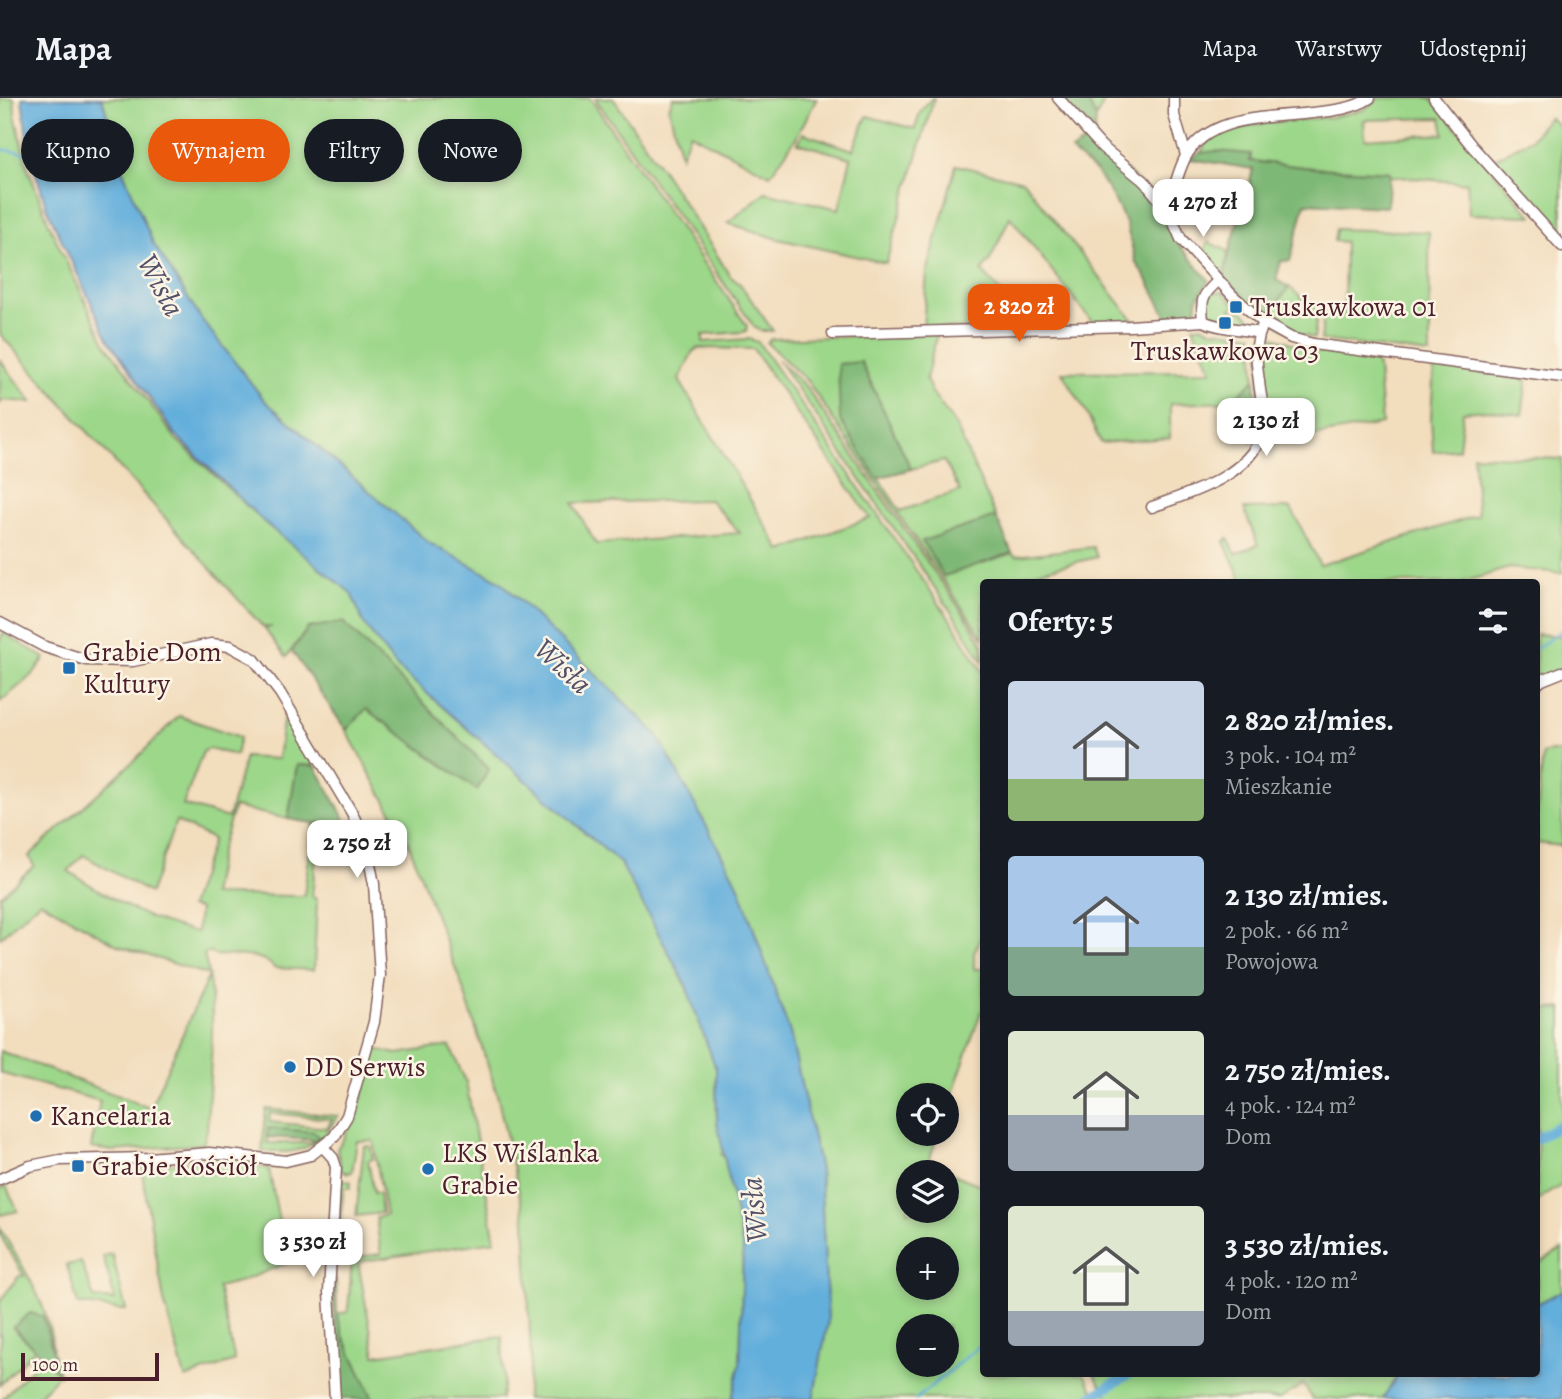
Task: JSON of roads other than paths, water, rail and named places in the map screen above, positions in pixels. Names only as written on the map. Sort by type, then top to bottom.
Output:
[{"type":"street","points":[[1058,98],[1102,147],[1144,181],[1168,210],[1181,239],[1261,328]]},
{"type":"street","points":[[1174,98],[1174,115],[1186,155]]},
{"type":"street","points":[[1168,210],[1186,155],[1202,135],[1212,129],[1258,119],[1331,111],[1353,106],[1370,98]]},
{"type":"street","points":[[1434,98],[1471,145],[1562,246]]},
{"type":"street","points":[[1203,321],[1201,302],[1208,290],[1218,281]]},
{"type":"street","points":[[833,334],[1130,326],[1203,321],[1214,326],[1261,328],[1313,344],[1562,377]]},
{"type":"street","points":[[1152,507],[1223,478],[1247,459],[1263,434],[1256,350],[1261,328]]},
{"type":"street","points":[[0,623],[45,647],[78,659],[133,660],[212,644],[230,646],[254,659],[280,693],[352,813],[366,844],[374,884],[380,975],[376,1013],[346,1116],[334,1137],[304,1158],[286,1161],[209,1153],[148,1158],[60,1160],[30,1166],[0,1179]]},
{"type":"street","points":[[1540,682],[1562,672]]},
{"type":"street","points":[[323,1147],[333,1158],[336,1167],[329,1292],[335,1399]]},
{"type":"water","points":[[22,98],[102,98],[108,119],[25,119]]},
{"type":"water","name":"Wisła","points":[[39,182],[127,182],[153,243],[202,320],[265,401],[429,543],[500,581],[657,734],[739,887],[790,1033],[820,1170],[828,1321],[813,1399],[732,1399],[740,1364],[743,1248],[717,1122],[716,1069],[685,983],[621,864],[396,666],[364,624],[351,593],[265,523],[175,434],[108,339],[47,209]]},
{"type":"water","points":[[1562,1291],[1562,1399],[1383,1399],[1396,1377],[1540,1377],[1540,1302]]},
{"type":"waterway","points":[[0,149],[21,152]]},
{"type":"waterway","points":[[1540,646],[1562,630]]},
{"type":"waterway","points":[[1540,1137],[1562,1124]]},
{"type":"waterway","points":[[916,1399],[980,1345]]},
{"type":"waterway","points":[[1088,1399],[1124,1377]]},
{"type":"place","name":"Truskawkowa 01","points":[[1236,307]]},
{"type":"place","name":"Truskawkowa 03","points":[[1225,323]]},
{"type":"place","name":"Grabie Dom Kultury","points":[[69,668]]},
{"type":"place","name":"DD Serwis","points":[[290,1067]]},
{"type":"place","name":"Kancelaria","points":[[36,1116]]},
{"type":"place","name":"Grabie Kościół","points":[[78,1166]]},
{"type":"place","name":"LKS Wiślanka Grabie","points":[[428,1169]]}]
